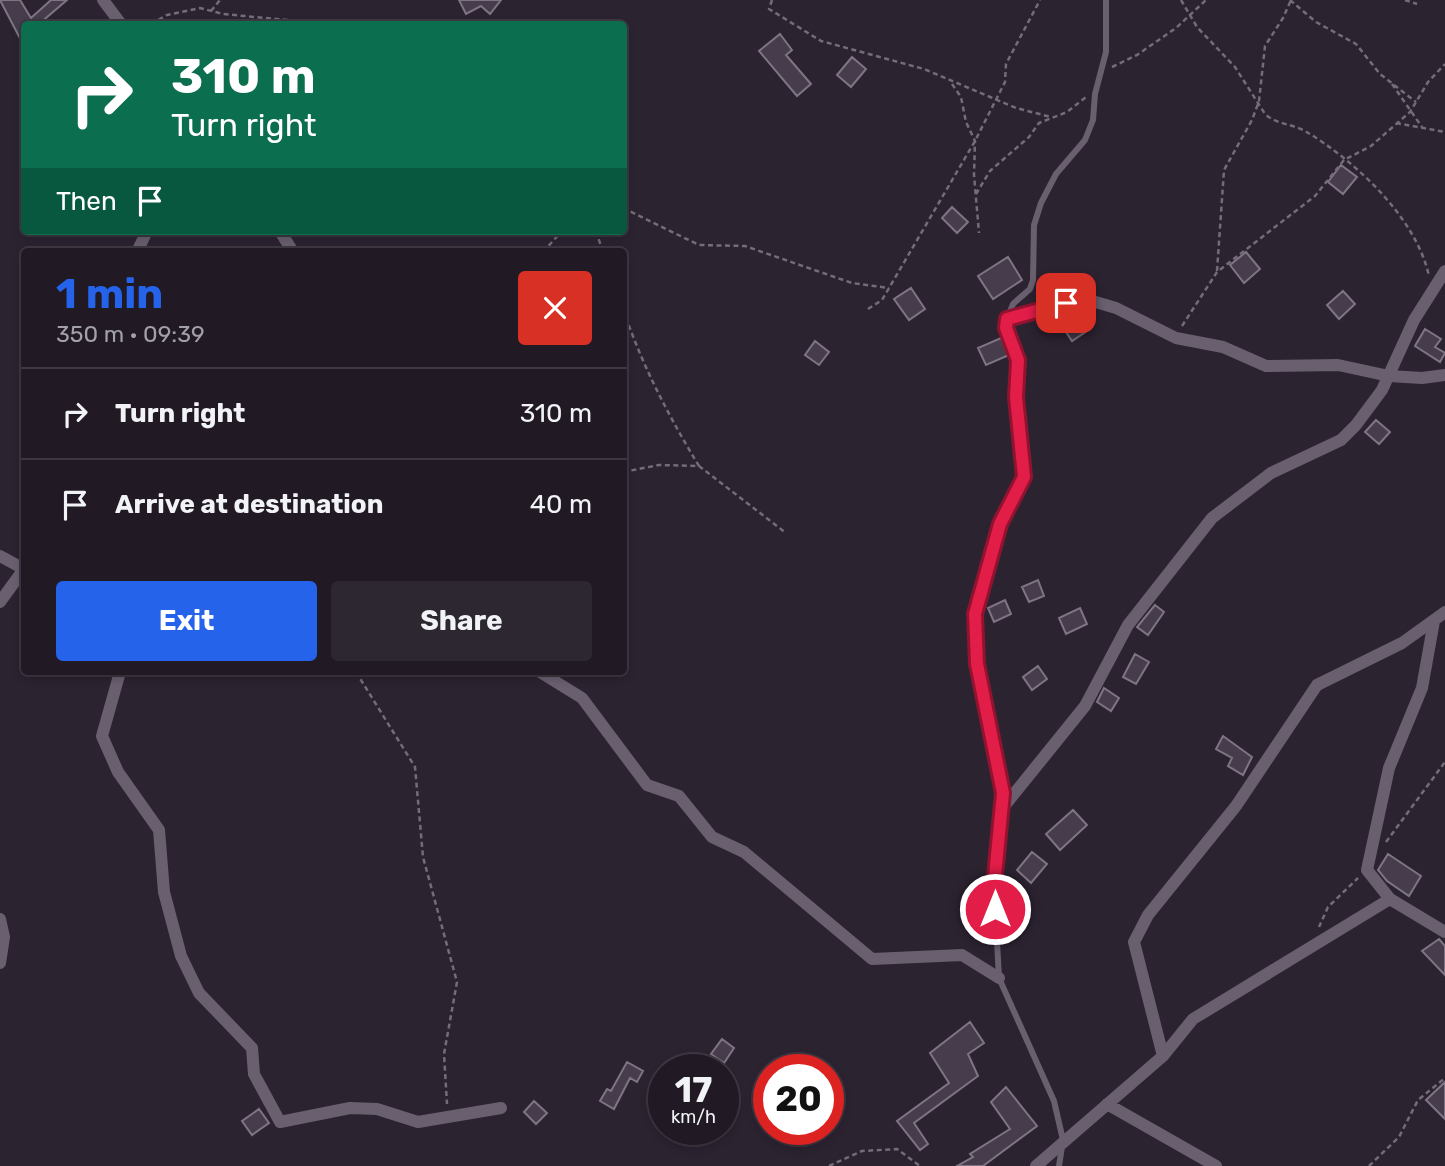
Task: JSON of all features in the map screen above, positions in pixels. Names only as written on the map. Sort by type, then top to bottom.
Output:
[{"type":"street","points":[[103,0],[119,21]]},
{"type":"street","points":[[1001,810],[1085,706],[1128,625],[1212,518],[1271,473],[1341,440],[1382,390],[1414,320],[1445,271]]},
{"type":"street","points":[[1007,319],[1082,298],[1116,308],[1176,338],[1223,347],[1266,366],[1338,365],[1389,376],[1422,378],[1445,375]]},
{"type":"street","points":[[0,556],[21,567]]},
{"type":"street","points":[[0,602],[21,573]]},
{"type":"street","points":[[1163,1056],[1134,942],[1148,915],[1236,806],[1317,685],[1402,643],[1445,612]]},
{"type":"street","points":[[1434,621],[1422,688],[1389,768],[1367,870],[1390,899],[1445,932]]},
{"type":"street","points":[[119,675],[102,736],[118,772],[159,830],[164,892],[181,956],[200,993],[251,1048],[254,1074],[280,1122],[350,1108],[377,1109],[418,1122],[501,1108]]},
{"type":"street","points":[[545,675],[582,698],[647,785],[679,796],[712,837],[744,852],[872,959],[962,955],[999,978]]},
{"type":"street","points":[[1036,1166],[1163,1056],[1193,1019],[1390,899]]},
{"type":"street","points":[[0,919],[4,937],[0,963]]},
{"type":"street","points":[[1107,1104],[1216,1166]]},
{"type":"lane","points":[[1059,1166],[1063,1140],[1054,1101],[999,978],[994,886],[1003,793],[977,664],[975,614],[1000,524],[1024,477],[1016,397],[1018,360],[1006,328],[1007,319],[1013,304],[1030,289],[1035,253],[1034,225],[1041,203],[1056,174],[1089,132],[1107,52],[1106,0]]},
{"type":"path","points":[[211,11],[220,0]]},
{"type":"path","points":[[772,0],[769,9],[821,41],[924,69],[1016,108],[1051,117]]},
{"type":"path","points":[[868,309],[881,300],[889,288],[975,141],[1005,82],[1006,64],[1040,0]]},
{"type":"path","points":[[1181,0],[1205,36],[1235,67],[1258,104],[1271,119],[1304,131],[1373,182],[1400,217],[1422,254],[1431,293]]},
{"type":"path","points":[[1100,75],[1137,55],[1191,15],[1206,0]]},
{"type":"path","points":[[1217,272],[1224,170],[1252,120],[1258,104],[1265,46],[1290,0],[1316,22],[1356,44],[1380,74],[1417,103]]},
{"type":"path","points":[[1405,0],[1417,4]]},
{"type":"path","points":[[156,21],[167,15],[200,8],[303,21]]},
{"type":"path","points":[[1176,338],[1217,272],[1315,196],[1344,160],[1371,146],[1410,112],[1428,82],[1445,64]]},
{"type":"path","points":[[1390,81],[1422,127]]},
{"type":"path","points":[[950,82],[958,91],[965,122],[975,141],[979,233]]},
{"type":"path","points":[[976,194],[990,171],[1029,136],[1039,123],[1067,112],[1098,84]]},
{"type":"path","points":[[1396,123],[1445,132]]},
{"type":"path","points":[[627,208],[699,245],[745,246],[852,283],[889,288]]},
{"type":"path","points":[[547,248],[558,235]]},
{"type":"path","points":[[627,320],[663,406],[699,466],[786,533]]},
{"type":"path","points":[[627,471],[659,465],[699,466]]},
{"type":"path","points":[[358,675],[415,767],[423,857],[457,982],[444,1054],[449,1118]]},
{"type":"path","points":[[1369,1166],[1399,1137],[1418,1100],[1445,1078]]},
{"type":"path","points":[[829,1166],[862,1150],[897,1149],[920,1166]]},
{"type":"building","points":[[0,0],[20,0],[31,18],[51,0],[67,0],[42,21],[21,21],[21,40]]},
{"type":"building","points":[[459,0],[501,0],[490,14],[481,6],[466,14]]},
{"type":"building","points":[[780,34],[792,50],[786,55],[811,84],[797,96],[759,51]]},
{"type":"building","points":[[852,57],[866,69],[851,87],[837,75]]},
{"type":"building","points":[[1341,165],[1357,177],[1343,194],[1328,182]]},
{"type":"building","points":[[952,207],[968,222],[957,233],[942,218]]},
{"type":"building","points":[[1246,252],[1260,269],[1244,283],[1230,265]]},
{"type":"building","points":[[1008,257],[1022,280],[993,299],[978,276]]},
{"type":"building","points":[[911,288],[925,309],[909,320],[894,299]]},
{"type":"building","points":[[1343,291],[1355,304],[1339,319],[1327,305]]},
{"type":"building","points":[[1082,317],[1090,329],[1072,341],[1064,329]]},
{"type":"building","points":[[1425,329],[1441,339],[1435,347],[1445,353],[1440,362],[1415,346]]},
{"type":"building","points":[[1001,338],[1009,355],[986,365],[978,348]]},
{"type":"building","points":[[815,341],[829,352],[819,365],[805,355]]},
{"type":"building","points":[[1376,420],[1390,432],[1379,444],[1365,432]]},
{"type":"building","points":[[1038,580],[1044,596],[1029,602],[1022,587]]},
{"type":"building","points":[[1005,600],[1011,614],[994,622],[988,608]]},
{"type":"building","points":[[1155,605],[1164,612],[1148,635],[1137,627]]},
{"type":"building","points":[[1080,608],[1087,624],[1066,634],[1059,618]]},
{"type":"building","points":[[1135,654],[1149,662],[1136,684],[1123,677]]},
{"type":"building","points":[[1038,666],[1047,679],[1032,690],[1023,677]]},
{"type":"building","points":[[1104,688],[1119,698],[1111,711],[1097,702]]},
{"type":"building","points":[[1223,736],[1252,757],[1243,775],[1228,766],[1232,758],[1216,749]]},
{"type":"building","points":[[1073,810],[1087,825],[1060,850],[1046,834]]},
{"type":"building","points":[[1032,852],[1047,864],[1031,883],[1017,870]]},
{"type":"building","points":[[1388,854],[1421,876],[1409,896],[1387,881],[1378,870]]},
{"type":"building","points":[[984,905],[991,930],[975,934],[968,910]]},
{"type":"building","points":[[1439,939],[1445,946],[1445,975],[1422,951]]},
{"type":"building","points":[[970,1022],[984,1043],[968,1054],[978,1076],[914,1123],[928,1144],[920,1150],[897,1121],[949,1083],[930,1053]]},
{"type":"building","points":[[722,1039],[734,1048],[730,1054],[711,1054]]},
{"type":"building","points":[[627,1062],[643,1071],[637,1082],[630,1078],[614,1109],[600,1101],[607,1089],[611,1091]]},
{"type":"building","points":[[1445,1082],[1445,1119],[1426,1100]]},
{"type":"building","points":[[1006,1087],[1037,1126],[983,1166],[957,1166],[973,1157],[970,1154],[1010,1129],[991,1102]]},
{"type":"building","points":[[534,1101],[547,1113],[536,1124],[524,1112]]},
{"type":"building","points":[[259,1109],[269,1123],[252,1135],[242,1121]]},
{"type":"route","points":[[995,909],[994,886],[1003,793],[977,664],[975,614],[1000,524],[1024,477],[1016,397],[1018,360],[1006,328],[1007,319],[1066,303]]}]
